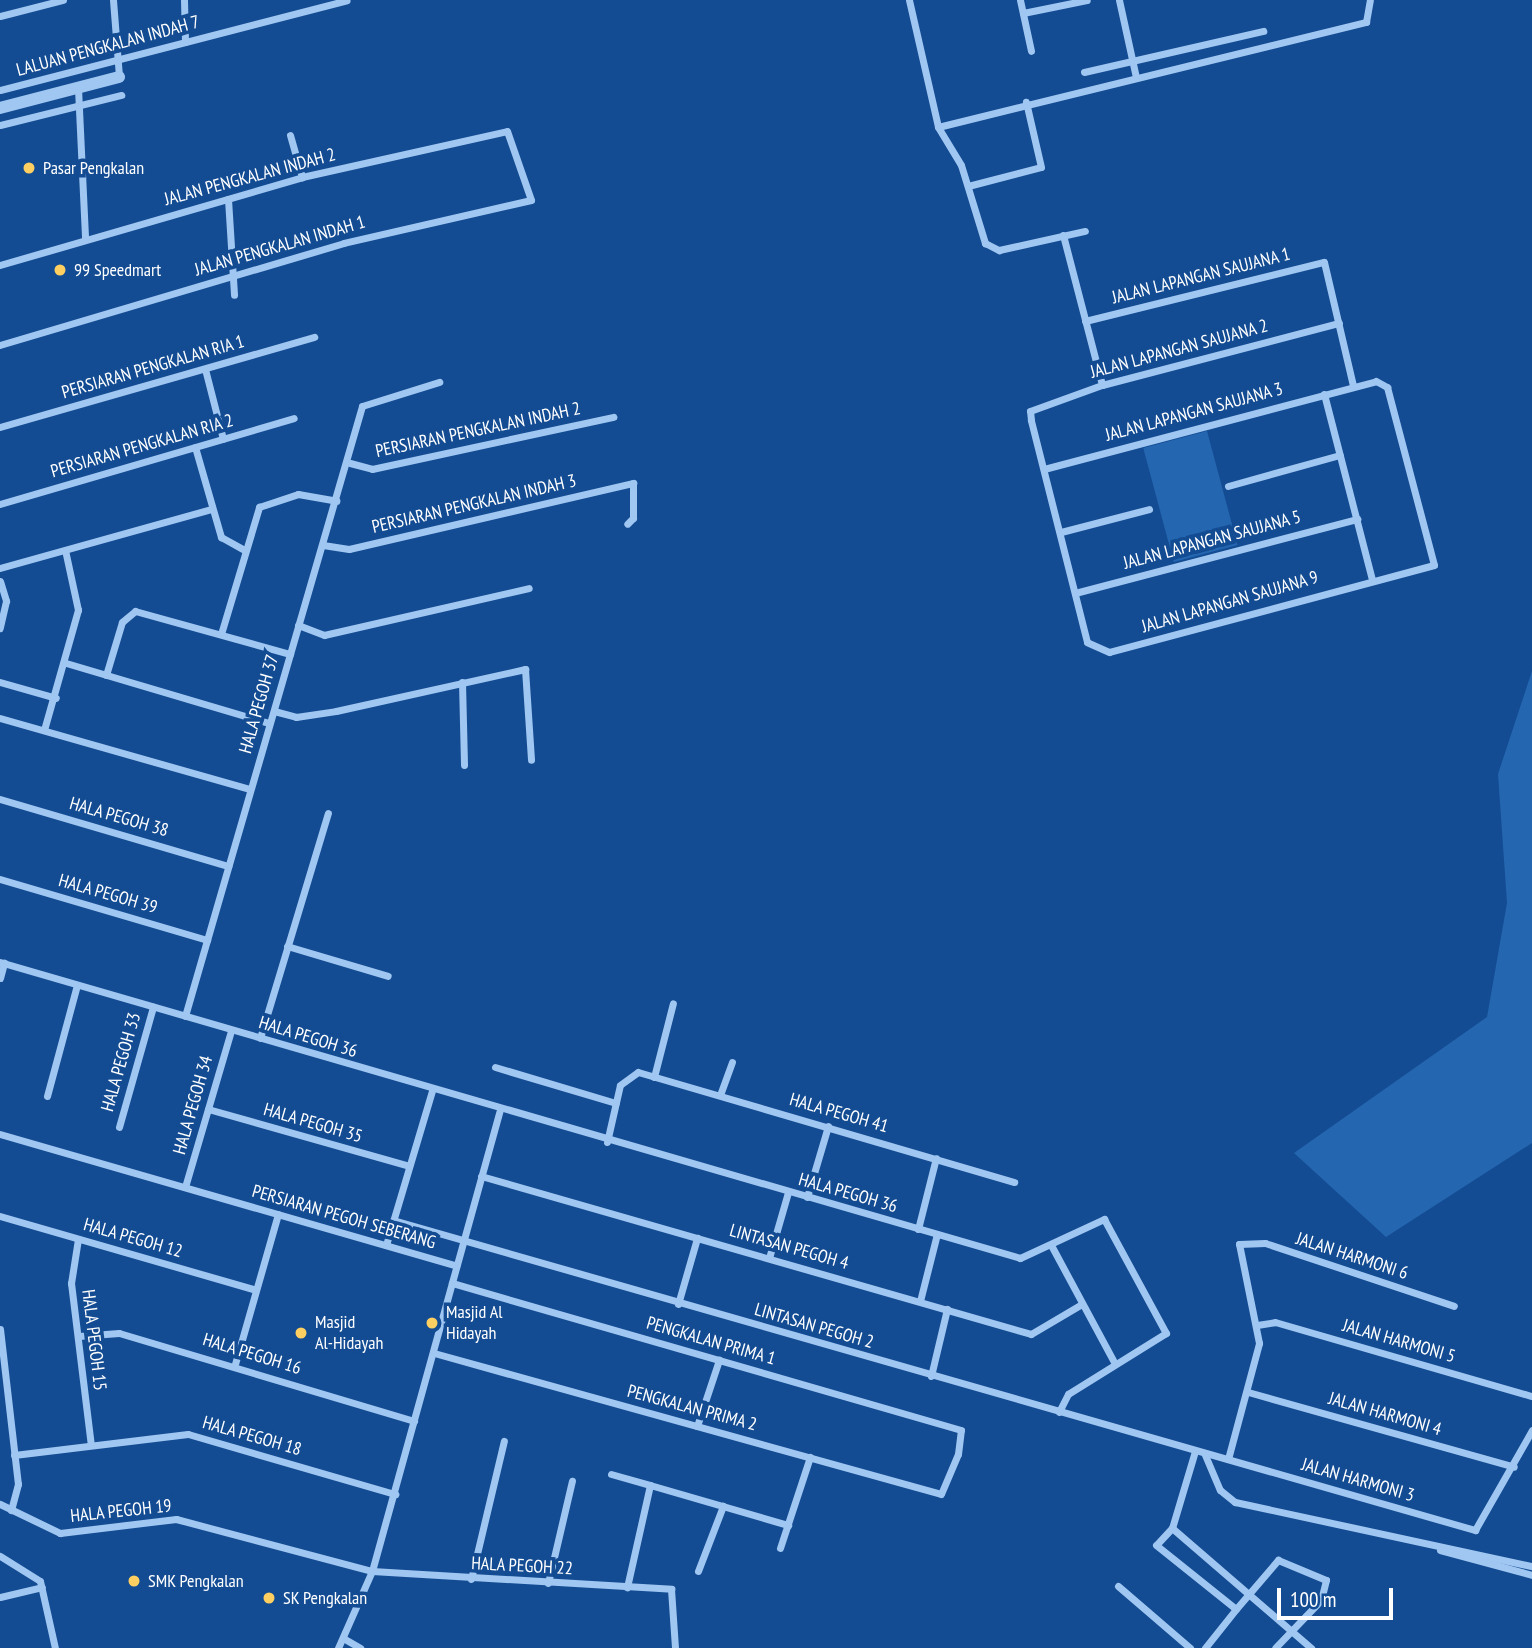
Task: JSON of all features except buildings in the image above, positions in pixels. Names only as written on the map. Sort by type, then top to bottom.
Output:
[{"type":"street","points":[[0,16],[63,0]]},
{"type":"street","points":[[0,108],[119,77],[113,0]]},
{"type":"street","points":[[184,0],[185,42]]},
{"type":"street","name":"LALUAN PENGKALAN INDAH 7","points":[[0,90],[347,0]]},
{"type":"street","points":[[909,0],[938,127],[968,186],[985,243],[999,250],[1085,231]]},
{"type":"street","points":[[1020,0],[1031,51]]},
{"type":"street","points":[[1023,13],[1087,0]]},
{"type":"street","points":[[1119,0],[1136,77]]},
{"type":"street","points":[[938,127],[1026,102],[1366,22],[1370,0]]},
{"type":"street","points":[[1084,72],[1263,31]]},
{"type":"street","points":[[78,88],[85,239]]},
{"type":"street","points":[[0,125],[78,103],[121,95]]},
{"type":"street","points":[[968,186],[1041,167],[1026,102]]},
{"type":"street","name":"JALAN PENGKALAN INDAH 2","points":[[0,265],[302,177],[511,133],[531,200]]},
{"type":"street","points":[[290,135],[302,177]]},
{"type":"street","points":[[228,199],[234,295]]},
{"type":"street","name":"JALAN PENGKALAN INDAH 1","points":[[0,345],[232,275],[531,200]]},
{"type":"street","points":[[1063,235],[1102,385]]},
{"type":"street","name":"JALAN LAPANGAN SAUJANA 1","points":[[1085,321],[1324,262],[1339,323]]},
{"type":"street","points":[[1339,323],[1353,386]]},
{"type":"street","name":"JALAN LAPANGAN SAUJANA 2","points":[[1044,470],[1030,411],[1102,385],[1339,323]]},
{"type":"street","name":"PERSIARAN PENGKALAN RIA 1","points":[[0,427],[314,337]]},
{"type":"street","points":[[205,369],[223,439]]},
{"type":"street","name":"JALAN LAPANGAN SAUJANA 3","points":[[1044,470],[1376,381],[1387,387],[1434,565]]},
{"type":"street","name":"HALA PEGOH 37","points":[[185,1016],[298,625],[350,463],[365,401],[439,382]]},
{"type":"street","points":[[1324,394],[1372,579]]},
{"type":"street","name":"PERSIARAN PENGKALAN INDAH 2","points":[[350,463],[372,470],[613,417]]},
{"type":"street","name":"PERSIARAN PENGKALAN RIA 2","points":[[0,504],[293,418]]},
{"type":"street","points":[[195,447],[221,537],[244,550]]},
{"type":"street","points":[[1228,486],[1340,455]]},
{"type":"street","points":[[1044,470],[1075,593]]},
{"type":"street","name":"PERSIARAN PENGKALAN INDAH 3","points":[[323,545],[349,550],[633,483],[633,518],[626,524]]},
{"type":"street","points":[[221,634],[255,514],[267,502],[309,494],[336,500]]},
{"type":"street","points":[[0,568],[211,509]]},
{"type":"street","points":[[1061,532],[1150,509]]},
{"type":"street","name":"JALAN LAPANGAN SAUJANA 5","points":[[1075,593],[1357,519]]},
{"type":"street","points":[[44,730],[66,663],[79,600],[65,550]]},
{"type":"street","name":"JALAN LAPANGAN SAUJANA 9","points":[[1075,593],[1087,642],[1109,652],[1372,579],[1434,565]]},
{"type":"street","points":[[0,581],[6,601],[0,628]]},
{"type":"street","points":[[298,625],[324,635],[529,588]]},
{"type":"street","points":[[106,675],[122,622],[135,611],[290,654]]},
{"type":"street","points":[[66,663],[269,723]]},
{"type":"street","points":[[274,711],[296,717],[325,713],[529,670],[531,760]]},
{"type":"street","points":[[0,682],[55,698]]},
{"type":"street","points":[[462,682],[464,765]]},
{"type":"street","points":[[0,718],[250,789]]},
{"type":"street","name":"HALA PEGOH 38","points":[[0,799],[228,866]]},
{"type":"street","points":[[260,1038],[328,813]]},
{"type":"street","name":"HALA PEGOH 39","points":[[0,879],[207,940]]},
{"type":"street","points":[[287,946],[388,976]]},
{"type":"street","points":[[0,978],[2,962]]},
{"type":"street","name":"HALA PEGOH 36","points":[[2,962],[500,1111],[1020,1258],[1104,1219],[1166,1328],[1165,1336],[1115,1364]]},
{"type":"street","points":[[47,1096],[77,985]]},
{"type":"street","points":[[607,1142],[625,1075],[654,1077],[673,1003]]},
{"type":"street","name":"HALA PEGOH 33","points":[[119,1126],[153,1007]]},
{"type":"street","name":"HALA PEGOH 34","points":[[185,1187],[231,1031]]},
{"type":"street","points":[[720,1095],[732,1062]]},
{"type":"street","points":[[495,1067],[616,1102]]},
{"type":"street","name":"HALA PEGOH 41","points":[[654,1077],[1014,1181]]},
{"type":"street","points":[[386,1245],[432,1091]]},
{"type":"street","name":"HALA PEGOH 35","points":[[208,1110],[409,1167]]},
{"type":"street","points":[[338,1648],[372,1571],[500,1111]]},
{"type":"street","points":[[807,1197],[828,1126]]},
{"type":"street","name":"PERSIARAN PEGOH SEBERANG","points":[[0,1134],[456,1266]]},
{"type":"street","name":"HALA PEGOH 36","points":[[918,1229],[936,1158]]},
{"type":"street","name":"LINTASAN PEGOH 4","points":[[481,1176],[1031,1334],[1083,1304]]},
{"type":"street","points":[[769,1258],[788,1192]]},
{"type":"street","points":[[235,1364],[278,1214]]},
{"type":"street","name":"HALA PEGOH 12","points":[[0,1216],[256,1290]]},
{"type":"street","name":"LINTASAN PEGOH 2","points":[[393,1220],[678,1304],[1228,1459]]},
{"type":"street","points":[[920,1301],[937,1234]]},
{"type":"street","points":[[678,1304],[697,1238]]},
{"type":"street","name":"HALA PEGOH 15","points":[[78,1239],[71,1276],[91,1445]]},
{"type":"street","name":"JALAN HARMONI 6","points":[[1256,1325],[1239,1244],[1265,1243],[1454,1306]]},
{"type":"street","points":[[1051,1245],[1115,1364],[1068,1394],[1059,1412]]},
{"type":"street","name":"PENGKALAN PRIMA 1","points":[[452,1283],[961,1430],[941,1494]]},
{"type":"street","points":[[931,1376],[947,1309]]},
{"type":"street","name":"JALAN HARMONI 5","points":[[1256,1325],[1275,1322],[1532,1396]]},
{"type":"street","points":[[1228,1459],[1258,1350],[1256,1325]]},
{"type":"street","points":[[0,1329],[18,1485],[11,1510]]},
{"type":"street","name":"HALA PEGOH 16","points":[[79,1336],[119,1334],[235,1364],[414,1421]]},
{"type":"street","name":"PENGKALAN PRIMA 2","points":[[434,1353],[941,1494]]},
{"type":"street","points":[[697,1426],[719,1360]]},
{"type":"street","name":"JALAN HARMONI 4","points":[[1248,1392],[1514,1467]]},
{"type":"street","points":[[1514,1467],[1532,1430]]},
{"type":"street","name":"HALA PEGOH 18","points":[[14,1455],[199,1436],[395,1494]]},
{"type":"street","points":[[471,1579],[504,1441]]},
{"type":"street","points":[[1195,1451],[1171,1528],[1156,1545],[1236,1609]]},
{"type":"street","points":[[1204,1454],[1220,1490],[1236,1502],[1433,1547],[1532,1566]]},
{"type":"street","points":[[780,1548],[810,1457]]},
{"type":"street","name":"JALAN HARMONI 3","points":[[1228,1459],[1479,1530],[1514,1467]]},
{"type":"street","points":[[611,1474],[788,1525]]},
{"type":"street","points":[[548,1583],[572,1482]]},
{"type":"street","points":[[627,1587],[650,1485]]},
{"type":"street","name":"HALA PEGOH 19","points":[[0,1504],[60,1533],[188,1520],[372,1571]]},
{"type":"street","points":[[698,1571],[723,1506]]},
{"type":"street","points":[[1171,1528],[1311,1648]]},
{"type":"street","points":[[1433,1547],[1532,1575]]},
{"type":"street","points":[[0,1556],[36,1575],[42,1587],[55,1648]]},
{"type":"street","points":[[1205,1648],[1278,1560],[1326,1580],[1321,1600],[1275,1648]]},
{"type":"street","name":"HALA PEGOH 22","points":[[372,1571],[671,1589],[675,1648]]},
{"type":"street","points":[[1118,1586],[1190,1648]]},
{"type":"street","points":[[0,1598],[42,1587]]},
{"type":"street","points":[[343,1638],[360,1648]]},
{"type":"shaded area","points":[[1207,431],[1238,545],[1174,562],[1143,448]]},
{"type":"shaded area","points":[[1532,671],[1532,1143],[1386,1237],[1294,1153],[1487,1017],[1507,903],[1498,774]]},
{"type":"place","name":"Pasar Pengkalan","points":[[29,168]]},
{"type":"place","name":"99 Speedmart","points":[[60,270]]},
{"type":"place","name":"Masjid Al Hidayah","points":[[432,1323]]},
{"type":"place","name":"Masjid Al-Hidayah","points":[[301,1333]]},
{"type":"place","name":"SMK Pengkalan","points":[[134,1581]]},
{"type":"place","name":"SK Pengkalan","points":[[269,1598]]}]
